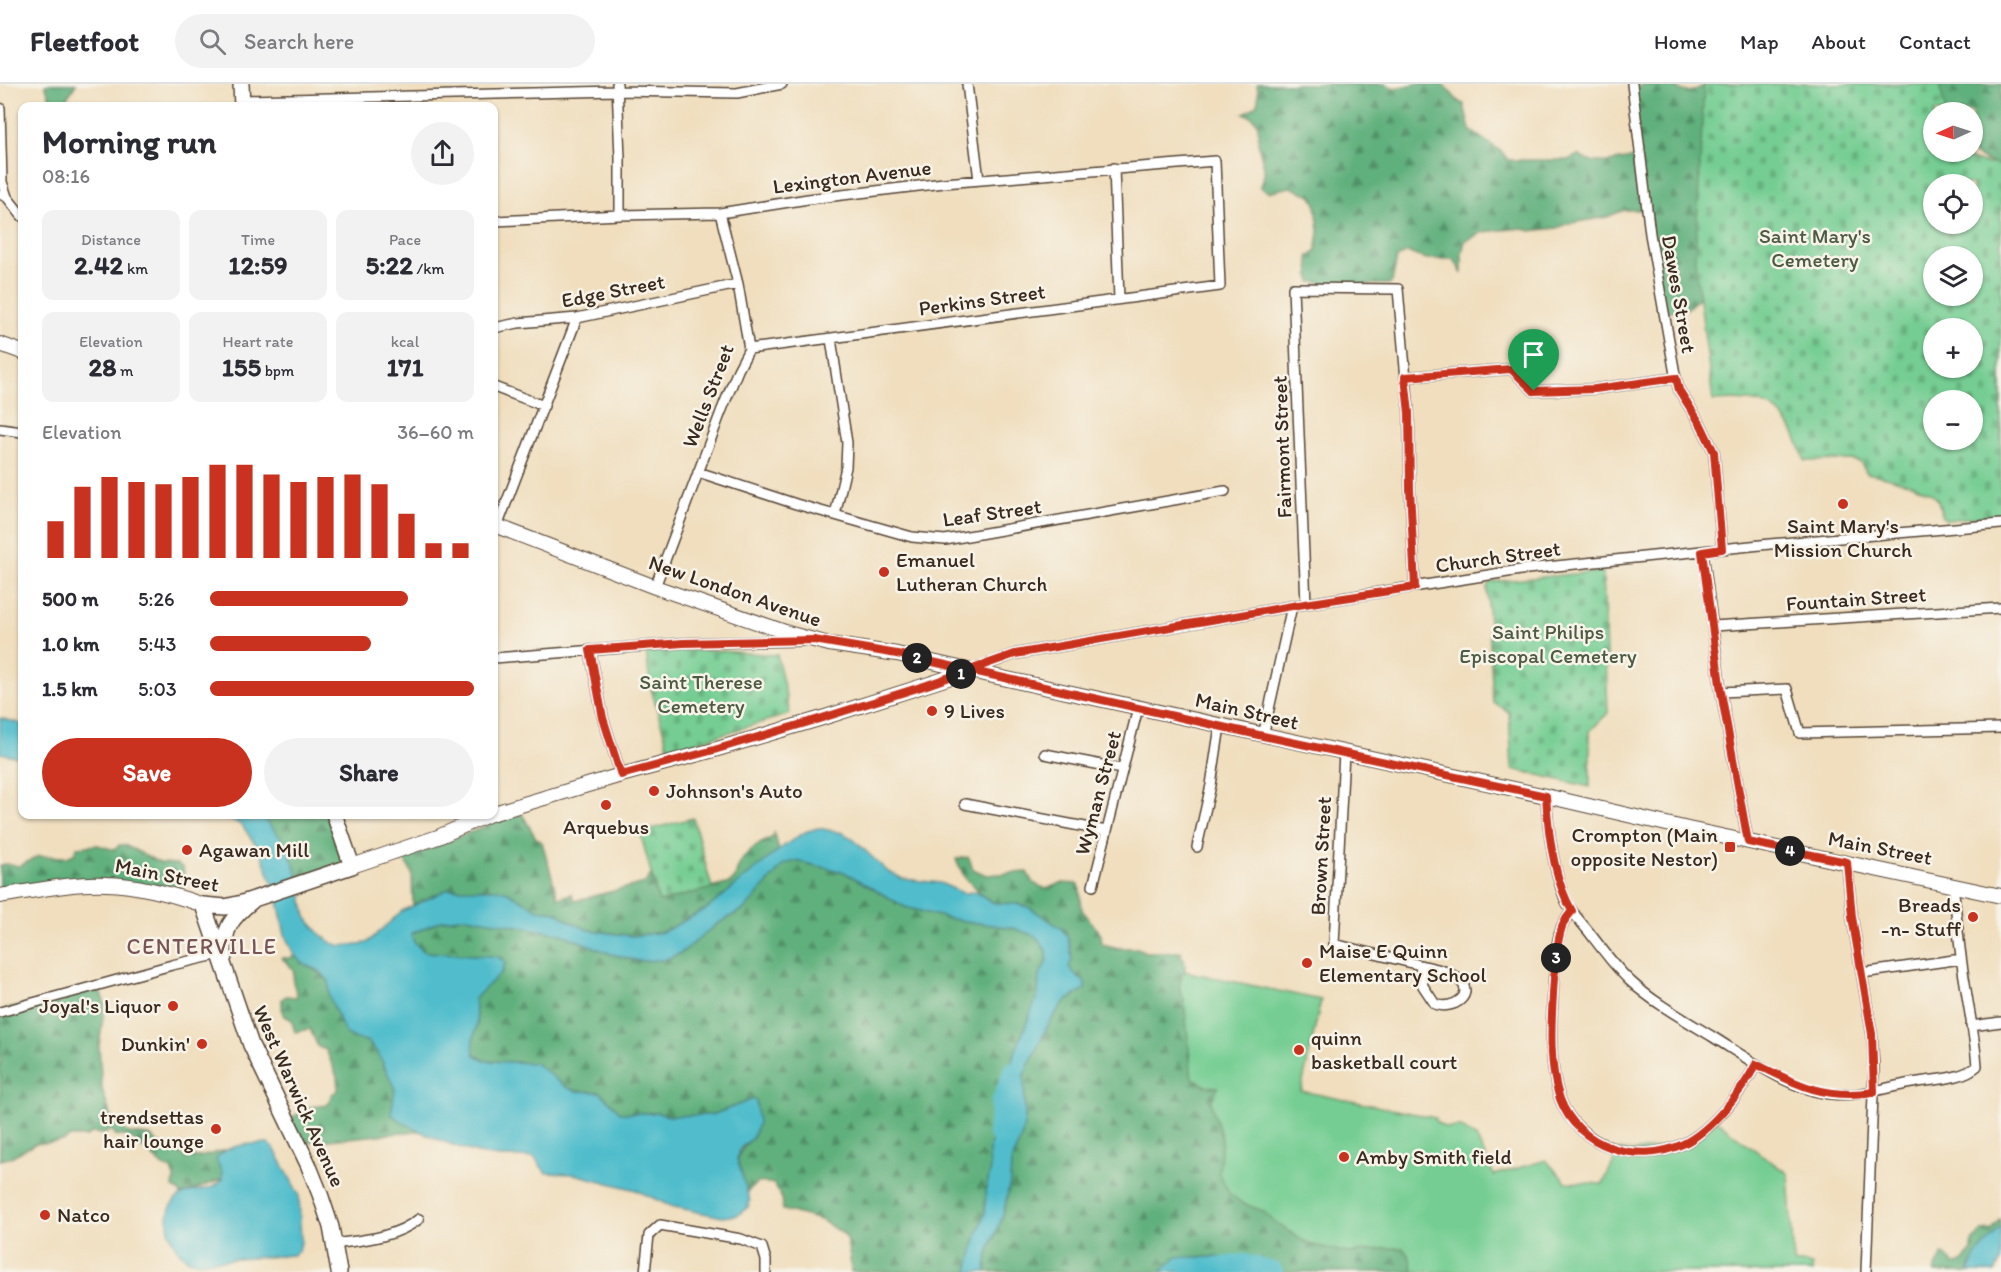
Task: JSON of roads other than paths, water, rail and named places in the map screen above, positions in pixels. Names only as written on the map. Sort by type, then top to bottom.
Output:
[{"type":"main road","points":[[240,84],[242,102]]},
{"type":"main road","points":[[0,344],[18,351]]},
{"type":"main road","name":"New London Avenue","points":[[498,527],[736,617],[814,640],[897,654],[970,670]]},
{"type":"main road","name":"Main Street","points":[[498,812],[714,750],[970,670],[2001,896]]},
{"type":"main road","points":[[336,819],[352,866]]},
{"type":"main road","name":"Main Street","points":[[0,896],[58,887],[105,883],[155,890],[203,905],[225,907],[438,837],[480,819]]},
{"type":"main road","points":[[222,961],[226,930],[237,915],[254,899]]},
{"type":"main road","name":"West Warwick Avenue","points":[[203,905],[251,1046],[308,1164],[320,1194],[331,1227],[339,1272]]},
{"type":"street","points":[[265,102],[617,87],[737,93],[782,84]]},
{"type":"street","points":[[967,84],[979,180]]},
{"type":"street","name":"Dawes Street","points":[[1632,84],[1648,216],[1676,378],[1679,390],[1701,425],[1714,452],[1722,549]]},
{"type":"street","points":[[617,87],[620,215]]},
{"type":"street","points":[[0,108],[3,196],[18,212]]},
{"type":"street","name":"Lexington Avenue","points":[[498,221],[720,213],[808,199],[979,180],[1215,161],[1220,286]]},
{"type":"street","points":[[1114,168],[1119,299]]},
{"type":"street","name":"Wells Street","points":[[655,587],[738,370],[749,349],[738,284],[720,213]]},
{"type":"street","name":"Edge Street","points":[[498,327],[518,323],[577,318],[738,284]]},
{"type":"street","name":"Perkins Street","points":[[749,349],[1220,286]]},
{"type":"street","name":"Fairmont Street","points":[[1306,604],[1293,288],[1398,289],[1405,377]]},
{"type":"street","points":[[498,519],[577,318]]},
{"type":"street","points":[[831,339],[847,444],[846,467],[835,515]]},
{"type":"street","points":[[1415,587],[1409,413],[1405,377],[1511,369],[1534,391],[1595,389],[1676,378]]},
{"type":"street","points":[[498,389],[544,406]]},
{"type":"street","points":[[0,429],[18,431]]},
{"type":"street","name":"Leaf Street","points":[[698,472],[912,537],[945,540],[1225,491]]},
{"type":"street","name":"Church Street","points":[[970,670],[1015,654],[1292,606],[1527,569],[2001,524]]},
{"type":"street","points":[[1702,552],[1721,692],[1748,842]]},
{"type":"street","points":[[1263,736],[1292,606]]},
{"type":"street","name":"Fountain Street","points":[[1713,627],[2001,608]]},
{"type":"street","points":[[498,658],[683,643],[814,640]]},
{"type":"street","points":[[590,650],[603,718],[621,775]]},
{"type":"street","points":[[1721,692],[1787,689],[1800,733],[2001,728]]},
{"type":"street","name":"Wyman Street","points":[[1093,886],[1138,708]]},
{"type":"street","points":[[1197,847],[1211,785],[1220,726]]},
{"type":"street","name":"Brown Street","points":[[1344,753],[1334,944],[1439,969],[1457,978],[1463,987],[1463,998],[1459,1003],[1444,1006],[1435,1004],[1424,986],[1420,965]]},
{"type":"street","points":[[1045,754],[1122,769]]},
{"type":"street","points":[[1546,796],[1548,822],[1566,900],[1572,911],[1630,981],[1681,1018],[1756,1064],[1806,1088],[1828,1094],[1854,1096],[1910,1083],[1950,1077],[1973,1070],[1977,1066],[1976,1041],[1971,1026],[1961,959],[1953,885]]},
{"type":"street","points":[[965,804],[1106,831]]},
{"type":"street","points":[[1847,862],[1852,917],[1872,1034],[1874,1092],[1866,1272]]},
{"type":"street","points":[[1572,911],[1563,923],[1555,969],[1552,1033],[1554,1065],[1561,1100],[1582,1131],[1609,1148],[1624,1151],[1653,1152],[1684,1144],[1714,1120],[1747,1081],[1756,1064]]},
{"type":"street","points":[[1862,973],[1961,959]]},
{"type":"street","points":[[0,1012],[172,965],[222,961]]},
{"type":"street","points":[[1971,1026],[2001,1022]]},
{"type":"street","points":[[334,1244],[367,1240],[407,1228],[418,1219]]},
{"type":"street","points":[[645,1272],[649,1235],[660,1225],[741,1239],[762,1247],[766,1260],[766,1272]]},
{"type":"water","points":[[0,718],[18,723],[18,757],[0,753]]},
{"type":"water","points":[[226,819],[264,819],[287,845],[299,879],[306,917],[320,934],[332,943],[341,946],[367,943],[402,911],[448,889],[497,889],[508,892],[538,910],[557,912],[567,920],[588,930],[632,936],[663,932],[708,908],[785,845],[805,832],[818,828],[843,833],[853,839],[887,871],[903,879],[940,883],[963,893],[976,892],[994,903],[1019,904],[1030,908],[1061,928],[1068,937],[1072,958],[1069,968],[1085,983],[1085,989],[1063,1003],[1049,1023],[1024,1075],[1025,1120],[1021,1138],[1011,1162],[1010,1182],[1003,1215],[988,1253],[986,1272],[968,1272],[977,1234],[985,1213],[986,1189],[990,1173],[989,1151],[1013,1058],[1038,994],[1039,977],[1047,960],[1047,951],[1035,936],[1013,928],[951,919],[905,907],[844,872],[796,861],[784,864],[746,908],[717,924],[681,953],[664,960],[639,961],[611,954],[562,934],[467,917],[442,920],[411,934],[414,942],[424,952],[490,956],[498,957],[505,962],[502,972],[474,999],[477,1023],[473,1040],[474,1054],[485,1061],[535,1063],[566,1087],[576,1091],[600,1092],[621,1113],[657,1113],[669,1116],[712,1115],[756,1100],[758,1124],[753,1137],[740,1149],[737,1159],[750,1201],[748,1207],[738,1215],[722,1217],[670,1206],[636,1190],[574,1174],[546,1173],[534,1157],[500,1157],[473,1152],[428,1135],[391,1114],[395,1089],[378,1053],[367,1041],[356,1039],[345,1033],[329,996],[329,981],[320,971],[304,964],[294,955],[285,935],[277,896],[261,853],[242,825]]},
{"type":"water","points":[[267,1143],[274,1148],[299,1195],[301,1242],[299,1250],[294,1255],[195,1262],[187,1258],[179,1251],[170,1233],[168,1223],[172,1204],[184,1194],[207,1189],[222,1180],[222,1173],[216,1159],[226,1150]]},
{"type":"water","points":[[2001,1227],[2001,1260],[1995,1272],[1969,1272],[1976,1256]]},
{"type":"water","points":[[1176,1257],[1217,1257],[1280,1272],[1161,1272]]},
{"type":"waterway","points":[[998,1133],[1001,1103],[1013,1072]]},
{"type":"waterway","points":[[1190,1272],[1245,1264],[1273,1272]]},
{"type":"place","name":"Saint Mary's Mission Church","points":[[1843,504]]},
{"type":"place","name":"Emanuel Lutheran Church","points":[[884,572]]},
{"type":"place","name":"9 Lives","points":[[932,711]]},
{"type":"place","name":"Johnson's Auto","points":[[654,791]]},
{"type":"place","name":"Arquebus","points":[[606,805]]},
{"type":"place","name":"Crompton (Main opposite Nestor)","points":[[1730,847]]},
{"type":"place","name":"Agawan Mill","points":[[187,850]]},
{"type":"place","name":"Breads -n- Stuff","points":[[1973,917]]},
{"type":"place","name":"Maise E Quinn Elementary School","points":[[1307,963]]},
{"type":"place","name":"Joyal's Liquor","points":[[173,1006]]},
{"type":"place","name":"Dunkin'","points":[[202,1044]]},
{"type":"place","name":"quinn basketball court","points":[[1299,1050]]},
{"type":"place","name":"trendsettas hair lounge","points":[[216,1129]]},
{"type":"place","name":"Amby Smith field","points":[[1344,1157]]},
{"type":"place","name":"Natco","points":[[45,1215]]},
{"type":"district","name":"CENTERVILLE","points":[[202,946]]},
{"type":"park label","name":"Saint Mary's Cemetery","points":[[1815,248]]},
{"type":"park label","name":"Saint Philips Episcopal Cemetery","points":[[1548,644]]},
{"type":"park label","name":"Saint Therese Cemetery","points":[[701,694]]}]
